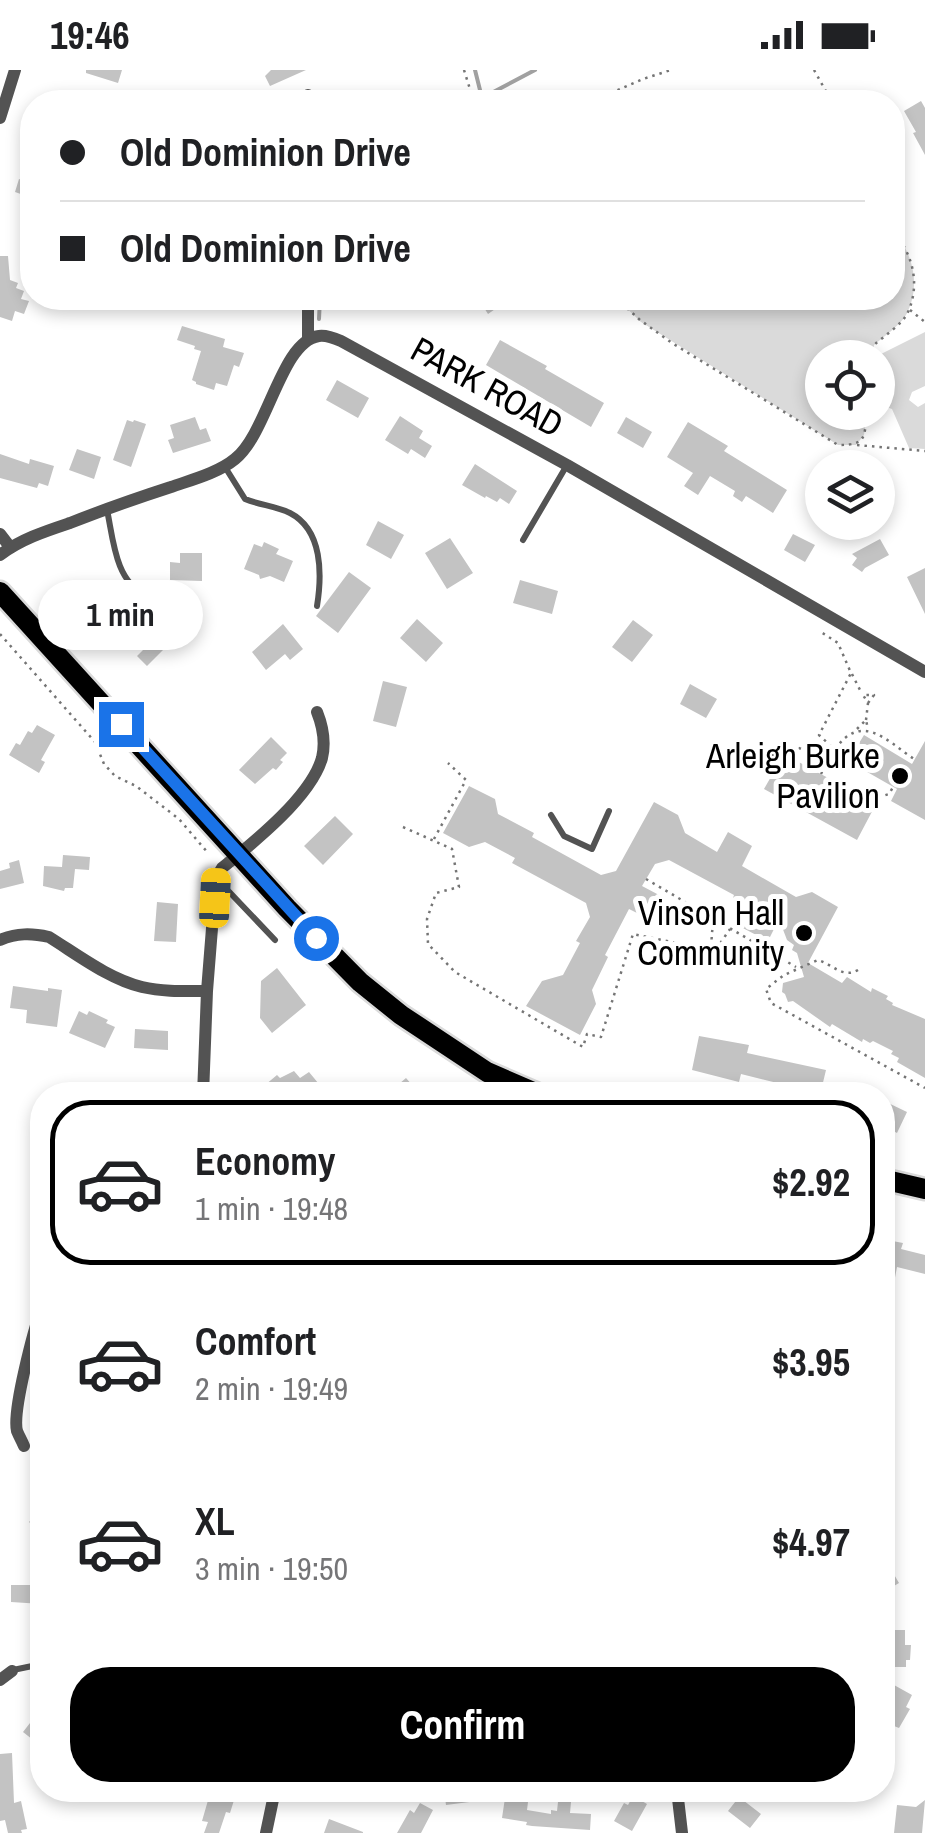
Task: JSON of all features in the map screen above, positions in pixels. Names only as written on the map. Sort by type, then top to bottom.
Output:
[{"type":"main road","points":[[0,592],[360,982],[441,1043],[510,1082]]},
{"type":"main road","points":[[895,1182],[925,1190]]},
{"type":"street","points":[[0,118],[15,70]]},
{"type":"street","points":[[0,534],[5,551],[107,508],[225,466],[245,449],[258,430],[288,361],[308,339],[308,310]]},
{"type":"street","name":"PARK ROAD","points":[[308,339],[322,336],[341,341],[568,465],[925,672]]},
{"type":"street","points":[[204,1082],[216,878],[291,804],[318,768],[324,740],[316,712]]},
{"type":"street","points":[[0,940],[23,933],[49,937],[120,980],[161,990],[208,991]]},
{"type":"street","points":[[24,1446],[16,1429],[30,1352]]},
{"type":"street","points":[[0,1680],[12,1671]]},
{"type":"street","points":[[266,1833],[272,1802]]},
{"type":"street","points":[[678,1802],[682,1833]]},
{"type":"lane","points":[[523,540],[568,465]]},
{"type":"lane","points":[[225,466],[244,500],[292,514],[312,535],[320,573],[317,606]]},
{"type":"lane","points":[[107,508],[116,554],[124,574],[136,588],[142,594],[193,601]]},
{"type":"lane","points":[[550,815],[564,836],[592,849],[608,811]]},
{"type":"lane","points":[[216,878],[275,940]]},
{"type":"lane","points":[[12,1671],[30,1667]]},
{"type":"path","points":[[616,90],[671,70]]},
{"type":"path","points":[[879,340],[908,314],[915,280],[905,245]]},
{"type":"path","points":[[909,309],[925,322]]},
{"type":"path","points":[[629,310],[672,343],[838,445],[925,451]]},
{"type":"path","points":[[856,445],[865,430]]},
{"type":"path","points":[[830,616],[821,632],[838,643],[868,703]]},
{"type":"path","points":[[0,634],[94,742],[104,764],[115,776],[136,786],[179,820],[208,853]]},
{"type":"path","points":[[852,672],[819,735],[835,750],[837,758],[855,770],[857,766]]},
{"type":"path","points":[[862,695],[874,696],[868,703],[868,729]]},
{"type":"path","points":[[835,750],[843,738],[866,720]]},
{"type":"path","points":[[856,730],[868,729],[914,759]]},
{"type":"path","points":[[774,771],[765,766],[780,748],[789,745],[826,763]]},
{"type":"path","points":[[821,774],[826,763],[837,758]]},
{"type":"path","points":[[433,840],[466,780],[448,763]]},
{"type":"path","points":[[859,794],[873,799],[889,794],[893,787]]},
{"type":"path","points":[[403,827],[452,849]]},
{"type":"path","points":[[457,840],[452,849],[459,887],[436,893],[426,918],[428,944],[455,972],[583,1047],[586,1034],[601,1037],[633,934],[714,951],[730,928]]},
{"type":"path","points":[[646,879],[797,968]]},
{"type":"path","points":[[711,950],[713,919]]},
{"type":"path","points":[[858,970],[842,972],[818,960],[797,968],[766,989],[771,1002],[925,1088]]},
{"type":"shaded area","points":[[905,248],[914,290],[906,316],[898,325],[880,340],[805,340],[805,424],[641,322],[628,310],[905,310]]},
{"type":"shaded area","points":[[925,332],[925,386],[912,392],[909,400],[918,407],[925,403],[925,449],[909,448],[895,416],[895,347]]},
{"type":"shaded area","points":[[814,430],[865,430],[856,445],[838,445]]},
{"type":"building","points":[[86,70],[122,70],[118,83]]},
{"type":"building","points":[[271,70],[306,70],[270,86],[265,76]]},
{"type":"building","points":[[921,101],[925,108],[925,155],[913,133],[916,132],[905,110]]},
{"type":"building","points":[[0,256],[8,256],[10,280],[18,283],[20,310],[26,310],[24,314],[15,311],[12,321],[0,317]]},
{"type":"building","points":[[182,326],[225,339],[223,347],[244,353],[239,367],[234,365],[227,386],[216,383],[214,390],[192,380],[201,351],[177,340]]},
{"type":"building","points":[[500,340],[604,403],[591,427],[486,365]]},
{"type":"building","points":[[337,380],[369,398],[358,418],[326,400]]},
{"type":"building","points":[[400,416],[423,431],[419,438],[432,446],[425,458],[411,449],[408,454],[385,440]]},
{"type":"building","points":[[195,417],[200,430],[206,428],[211,441],[173,453],[168,440],[174,438],[170,425]]},
{"type":"building","points":[[626,417],[652,432],[643,448],[617,433]]},
{"type":"building","points":[[127,420],[146,424],[131,467],[113,460]]},
{"type":"building","points":[[688,422],[728,446],[724,451],[787,490],[773,513],[746,496],[742,502],[733,496],[735,491],[710,476],[698,495],[684,486],[693,473],[667,457]]},
{"type":"building","points":[[77,449],[101,457],[94,479],[69,470]]},
{"type":"building","points":[[0,454],[29,464],[30,459],[54,466],[48,486],[39,483],[37,488],[0,478]]},
{"type":"building","points":[[475,464],[517,491],[509,504],[500,498],[497,502],[485,498],[462,485]]},
{"type":"building","points":[[378,521],[404,535],[391,559],[366,545]]},
{"type":"building","points":[[793,534],[815,545],[805,562],[784,550]]},
{"type":"building","points":[[450,538],[473,573],[447,589],[425,553]]},
{"type":"building","points":[[881,540],[889,555],[862,572],[852,565],[857,558],[852,554]]},
{"type":"building","points":[[264,542],[279,549],[276,554],[293,561],[284,582],[270,576],[260,579],[244,569],[254,544],[262,547]]},
{"type":"building","points":[[180,553],[202,553],[202,581],[170,580],[170,562],[180,563]]},
{"type":"building","points":[[925,568],[925,614],[907,577]]},
{"type":"building","points":[[349,572],[371,588],[338,633],[316,616]]},
{"type":"building","points":[[520,580],[558,591],[552,614],[513,603]]},
{"type":"building","points":[[417,619],[443,643],[426,662],[400,638]]},
{"type":"building","points":[[633,620],[653,635],[632,662],[612,647]]},
{"type":"building","points":[[283,624],[303,649],[290,660],[285,654],[266,670],[252,652]]},
{"type":"building","points":[[151,632],[166,647],[147,666],[137,656],[143,650],[138,645]]},
{"type":"building","points":[[383,681],[407,687],[396,727],[373,721]]},
{"type":"building","points":[[690,684],[717,699],[706,718],[680,704]]},
{"type":"building","points":[[37,725],[55,735],[41,760],[45,762],[39,773],[9,755],[16,743],[20,745]]},
{"type":"building","name":"Arleigh Burke Pavilion","points":[[864,735],[912,764],[925,741],[925,820],[891,801],[897,789],[848,761]]},
{"type":"building","points":[[271,737],[287,753],[276,770],[273,768],[255,784],[239,770]]},
{"type":"building","points":[[784,754],[876,804],[857,840],[764,789]]},
{"type":"building","name":"Vinson Hall Community","points":[[469,786],[495,799],[498,814],[534,833],[532,837],[601,875],[616,871],[654,802],[678,815],[685,833],[717,852],[728,832],[752,846],[742,866],[796,897],[812,892],[838,907],[808,963],[842,983],[847,977],[871,992],[872,988],[888,996],[886,999],[892,1005],[925,1019],[925,1078],[897,1062],[899,1058],[891,1054],[893,1051],[873,1041],[862,1042],[832,1024],[830,1027],[793,1001],[788,1002],[782,992],[783,983],[804,977],[797,953],[792,950],[794,945],[787,940],[779,919],[768,941],[737,925],[747,906],[669,860],[655,864],[642,886],[659,895],[647,918],[629,909],[605,955],[608,957],[592,990],[596,1004],[580,1035],[526,1006],[542,981],[563,975],[590,917],[586,903],[512,863],[515,858],[485,842],[469,847],[443,833]]},
{"type":"building","points":[[335,816],[353,834],[323,865],[304,846]]},
{"type":"building","points":[[63,855],[90,857],[89,870],[75,869],[73,888],[64,891],[43,886],[44,866],[62,867]]},
{"type":"building","points":[[19,860],[24,883],[0,889],[0,871]]},
{"type":"building","points":[[157,902],[178,904],[176,942],[154,941]]},
{"type":"building","points":[[277,968],[306,1005],[272,1033],[260,1018],[261,981]]},
{"type":"building","points":[[13,986],[62,990],[57,1027],[26,1023],[27,1010],[10,1008]]},
{"type":"building","points":[[79,1011],[87,1015],[89,1011],[115,1027],[105,1048],[69,1033]]},
{"type":"building","points":[[135,1029],[168,1031],[168,1050],[134,1048]]},
{"type":"building","points":[[699,1036],[749,1045],[747,1053],[826,1070],[823,1082],[774,1082],[741,1074],[739,1082],[692,1070]]},
{"type":"building","points":[[294,1071],[300,1078],[309,1072],[317,1082],[269,1082],[277,1075],[280,1078]]},
{"type":"building","points":[[895,1106],[907,1112],[895,1132]]},
{"type":"building","points":[[895,1241],[903,1243],[901,1249],[925,1255],[925,1274],[897,1267],[895,1278]]},
{"type":"building","points":[[11,1585],[30,1585],[30,1603],[11,1602]]},
{"type":"building","points":[[895,1630],[905,1630],[905,1645],[911,1645],[906,1667],[895,1667]]},
{"type":"building","points":[[895,1686],[912,1695],[906,1707],[910,1709],[899,1728],[895,1726]]},
{"type":"building","points":[[12,1753],[14,1803],[21,1801],[27,1829],[22,1833],[8,1833],[5,1820],[0,1821],[0,1754]]},
{"type":"building","points":[[925,1800],[922,1833],[894,1833],[897,1805],[916,1807]]},
{"type":"building","points":[[208,1802],[233,1802],[219,1833],[204,1833],[208,1822],[202,1821]]},
{"type":"building","points":[[504,1802],[528,1802],[527,1810],[551,1814],[551,1810],[557,1811],[558,1802],[571,1802],[570,1813],[591,1814],[590,1830],[532,1826],[502,1818]]},
{"type":"building","points":[[735,1802],[745,1802],[761,1814],[750,1828],[728,1811]]},
{"type":"building","points":[[420,1803],[433,1810],[421,1833],[397,1833],[410,1810],[414,1813]]},
{"type":"building","points":[[624,1803],[647,1804],[632,1831],[614,1821]]},
{"type":"building","points":[[329,1819],[363,1832],[363,1833],[324,1833]]},
{"type":"waterway","points":[[475,70],[480,90]]},
{"type":"waterway","points":[[497,90],[535,70]]},
{"type":"waterway","points":[[319,310],[319,319]]},
{"type":"place","name":"Arleigh Burke Pavilion","points":[[900,776]]},
{"type":"place","name":"Vinson Hall Community","points":[[804,933]]},
{"type":"route","points":[[121,724],[316,938]]}]
